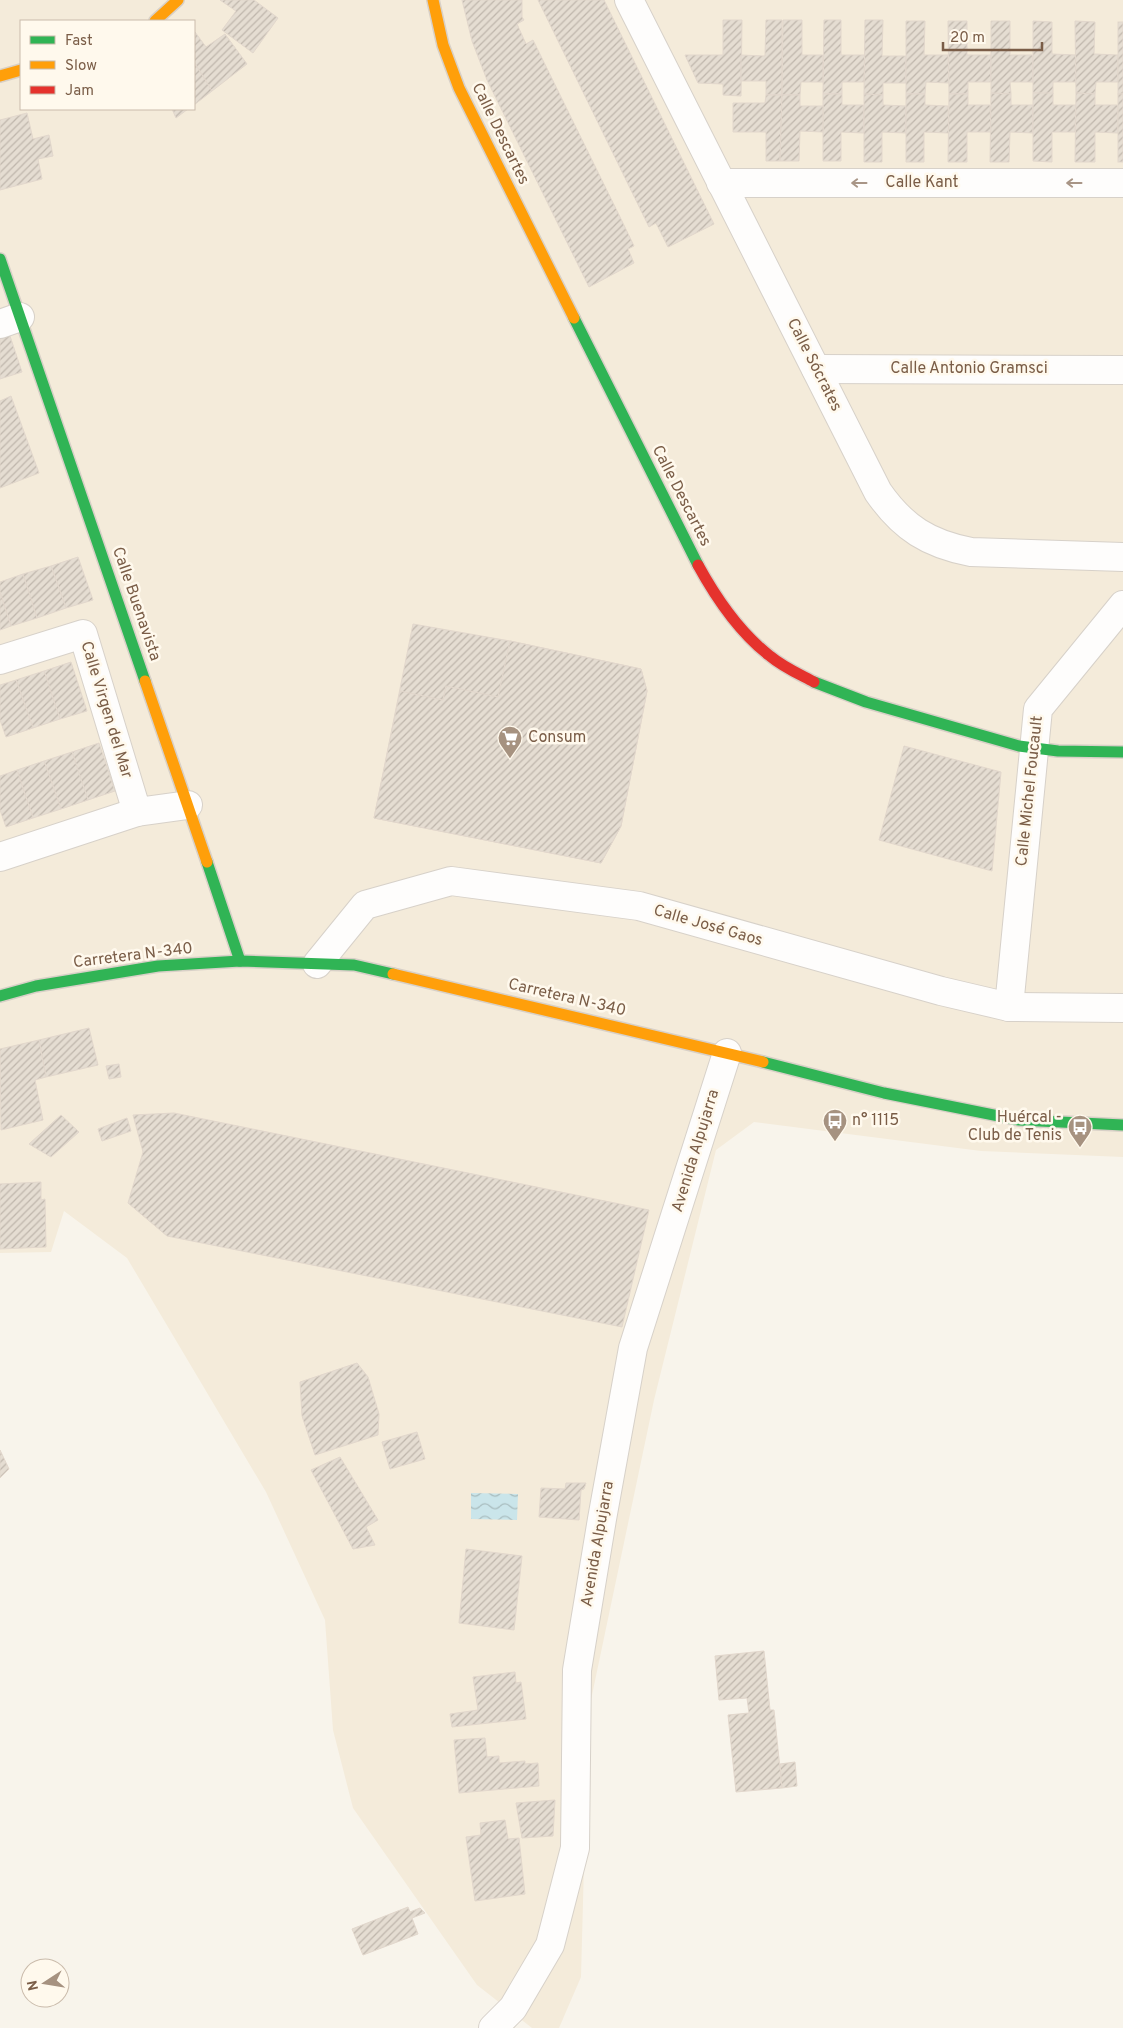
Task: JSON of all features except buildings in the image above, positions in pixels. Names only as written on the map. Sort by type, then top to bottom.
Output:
[{"type":"main road","points":[[156,20],[178,0]]},
{"type":"main road","name":"Calle Descartes","points":[[433,0],[437,28],[459,88],[699,567],[722,604],[739,626],[771,657],[832,689],[875,704],[1034,749],[1123,752]]},
{"type":"main road","points":[[0,76],[20,70]]},
{"type":"main road","name":"Calle Buenavista","points":[[0,258],[10,321],[188,804],[240,961]]},
{"type":"main road","name":"Carretera N-340","points":[[0,996],[36,986],[158,966],[240,961],[354,965],[727,1053],[884,1093],[1019,1120],[1123,1125]]},
{"type":"street","name":"Calle Sócrates","points":[[629,0],[878,492],[888,506],[916,533],[950,548],[971,552],[1123,557]]},
{"type":"street","name":"Calle Kant","points":[[721,183],[1123,183]]},
{"type":"street","name":"Calle Antonio Gramsci","points":[[816,369],[1123,370]]},
{"type":"street","name":"Calle Michel Foucault","points":[[1009,1007],[1038,709],[1123,605]]},
{"type":"street","name":"Calle Virgen del Mar","points":[[0,660],[82,634],[137,812]]},
{"type":"street","points":[[0,857],[137,812],[188,804]]},
{"type":"street","name":"Calle José Gaos","points":[[316,964],[365,905],[451,881],[638,906],[941,991],[1009,1007],[1123,1008]]},
{"type":"street","name":"Avenida Alpujarra","points":[[493,2028],[513,2008],[550,1945],[575,1848],[577,1670],[633,1348],[727,1053]]},
{"type":"shaded area","points":[[0,0],[1123,0],[1123,1157],[981,1151],[754,1122],[716,1150],[654,1400],[588,1714],[581,1977],[559,2028],[532,2028],[477,1985],[353,1808],[333,1730],[325,1620],[266,1492],[127,1258],[64,1211],[51,1252],[0,1253]]},
{"type":"water","points":[[471,1493],[518,1494],[517,1520],[471,1519]]},
{"type":"traffic: fast","points":[[0,259],[145,681]]},
{"type":"traffic: fast","points":[[574,318],[698,565]]},
{"type":"traffic: fast","points":[[814,682],[866,702],[1019,746],[1058,751],[1123,752]]},
{"type":"traffic: fast","points":[[207,862],[240,961]]},
{"type":"traffic: fast","points":[[0,996],[36,986],[158,966],[240,961],[354,965],[393,974]]},
{"type":"traffic: fast","points":[[763,1062],[884,1093],[1019,1120],[1123,1125]]},
{"type":"traffic: slow","points":[[156,20],[178,0]]},
{"type":"traffic: slow","points":[[433,0],[443,45],[459,88],[574,318]]},
{"type":"traffic: slow","points":[[0,76],[20,70]]},
{"type":"traffic: slow","points":[[145,681],[207,862]]},
{"type":"traffic: slow","points":[[393,974],[763,1062]]},
{"type":"traffic: jam","points":[[698,565],[721,602],[749,637],[775,660],[814,682]]},
{"type":"place","name":"Consum","points":[[510,759]]},
{"type":"place","name":"n° 1115","points":[[835,1142]]},
{"type":"place","name":"Huércal - Club de Tenis","points":[[1080,1148]]}]
